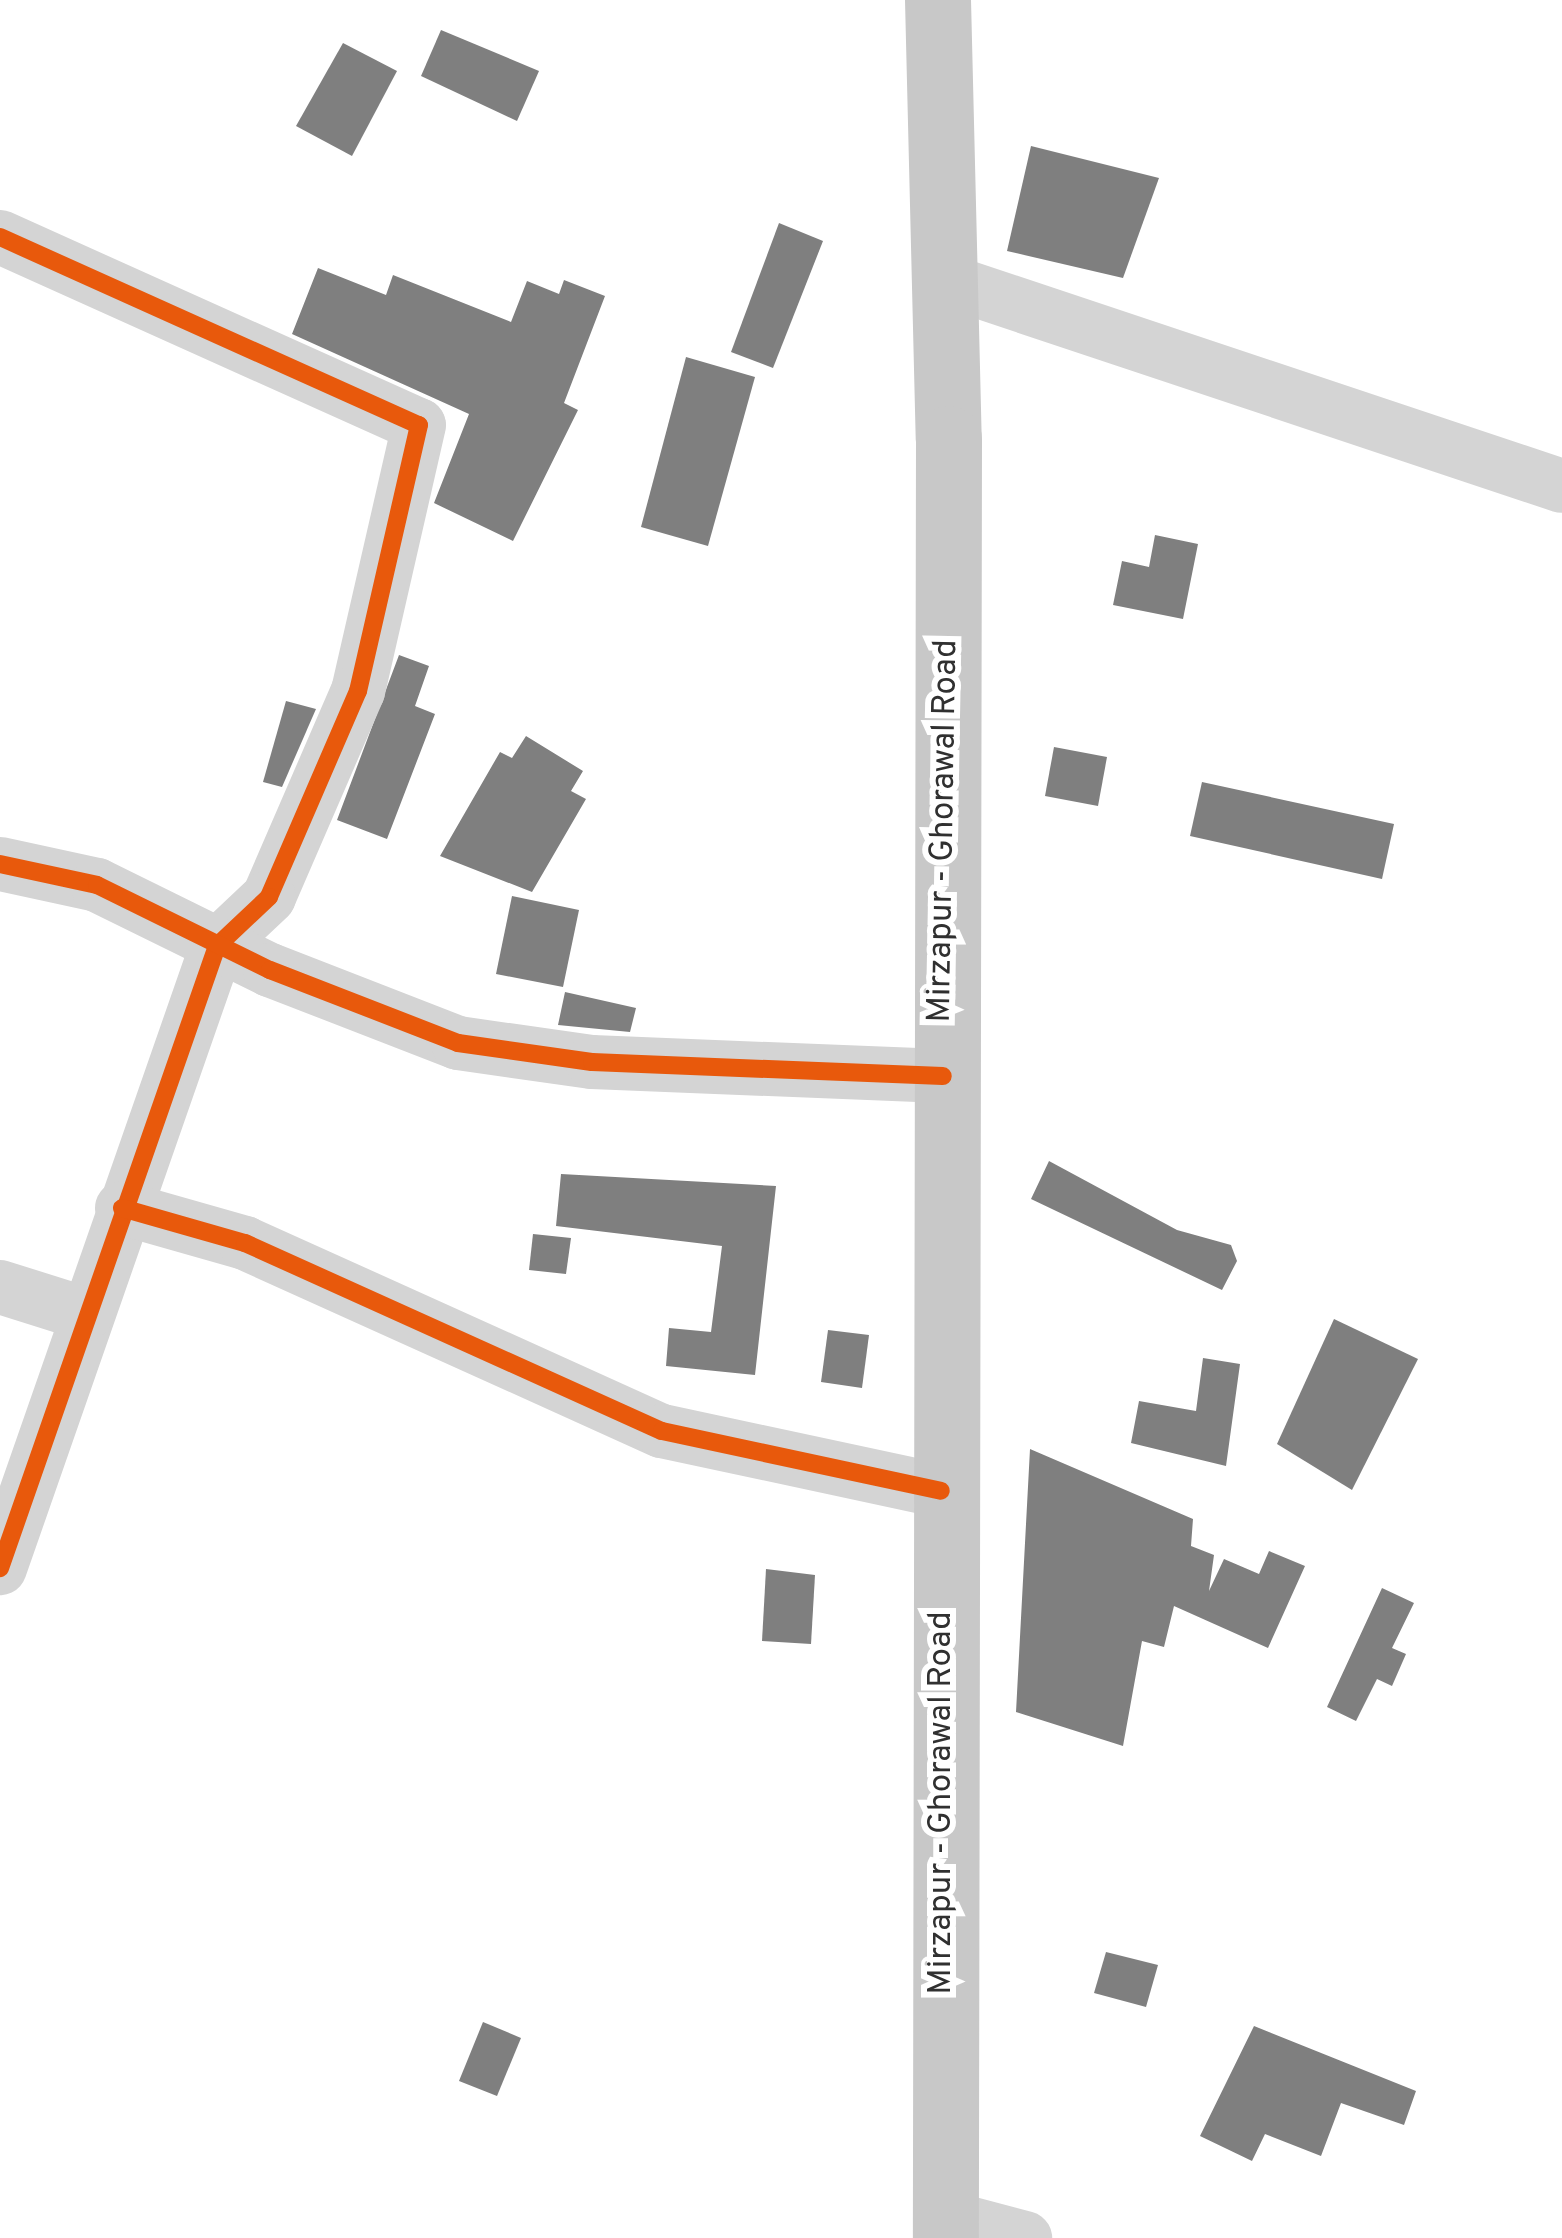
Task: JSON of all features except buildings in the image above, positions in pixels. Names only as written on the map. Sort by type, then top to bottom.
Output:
[{"type":"main road","name":"Mirzapur - Ghorawal Road","points":[[938,0],[945,280],[941,1491],[946,2228]]},
{"type":"street","points":[[0,237],[419,425],[358,691],[269,898],[217,946],[0,1568]]},
{"type":"street","points":[[945,280],[1562,486]]},
{"type":"street","points":[[0,864],[97,885],[217,946],[458,1043],[592,1062],[943,1076]]},
{"type":"street","points":[[122,1208],[245,1243],[662,1431],[941,1491]]},
{"type":"street","points":[[0,1287],[86,1314]]},
{"type":"street","points":[[946,2228],[1025,2238]]},
{"type":"cycle path","points":[[0,237],[419,425],[358,691],[269,897],[217,946],[0,1568]]},
{"type":"cycle path","points":[[0,864],[97,885],[270,970],[458,1043],[592,1062],[943,1076]]},
{"type":"cycle path","points":[[122,1208],[245,1243],[662,1431],[941,1491]]}]
